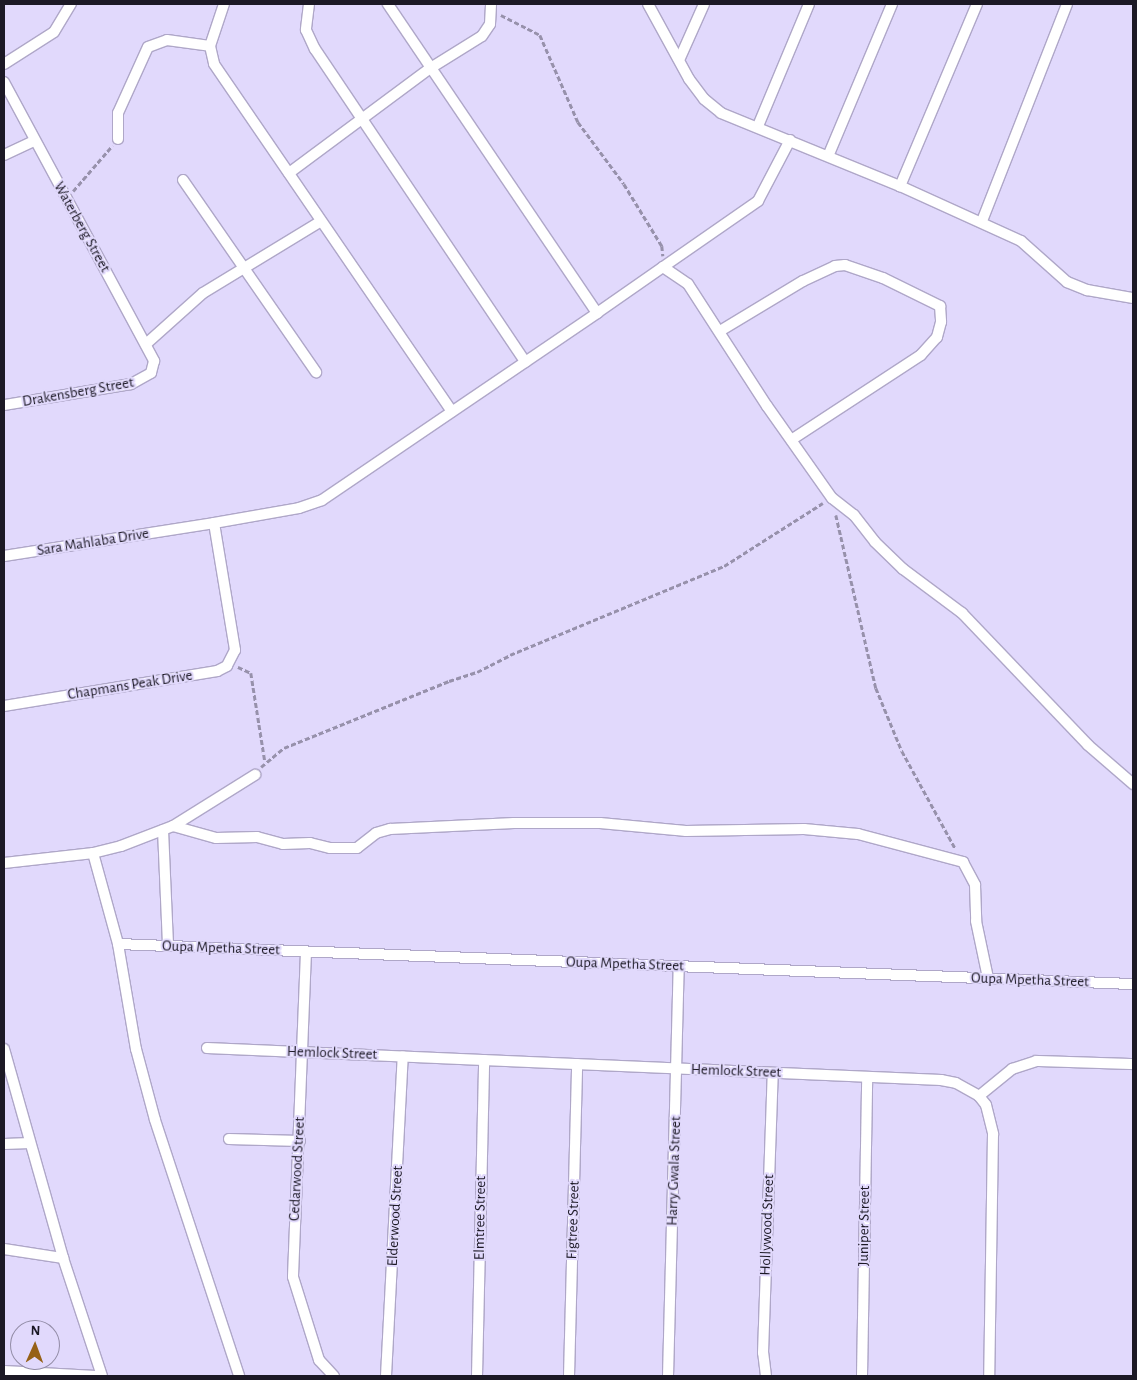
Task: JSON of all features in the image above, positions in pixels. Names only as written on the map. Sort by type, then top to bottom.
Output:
[{"type":"street","points":[[4,64],[54,32],[71,4]]},
{"type":"street","points":[[224,4],[210,46],[214,64],[289,173],[320,222],[452,411]]},
{"type":"street","points":[[309,4],[306,30],[362,120],[524,362]]},
{"type":"street","points":[[388,4],[430,69],[597,314]]},
{"type":"street","points":[[648,4],[680,58],[689,79],[704,99],[722,113],[829,154],[982,221],[1021,241],[1067,282],[1087,290],[1133,298]]},
{"type":"street","points":[[680,58],[704,4]]},
{"type":"street","points":[[758,126],[809,4]]},
{"type":"street","points":[[829,154],[892,4]]},
{"type":"street","points":[[900,186],[977,4]]},
{"type":"street","points":[[982,221],[1068,4]]},
{"type":"street","points":[[289,173],[430,69],[482,36],[490,24],[492,8]]},
{"type":"street","points":[[118,139],[118,113],[148,47],[167,40],[210,46]]},
{"type":"street","name":"Waterberg Street","points":[[4,82],[34,141],[146,344],[154,361],[151,373]]},
{"type":"street","points":[[230,663],[235,650],[235,639],[214,523],[299,508],[322,500],[597,314],[758,201],[790,140]]},
{"type":"street","points":[[4,155],[34,141]]},
{"type":"street","points":[[183,180],[316,372]]},
{"type":"street","points":[[146,344],[203,293],[320,222]]},
{"type":"street","points":[[720,331],[820,271],[840,265],[883,278],[940,306],[941,322],[937,337],[921,356],[791,440]]},
{"type":"street","points":[[663,267],[688,284],[791,440],[832,498],[854,515],[875,542],[903,569],[962,613],[1088,745],[1133,784]]},
{"type":"street","name":"Drakensberg Street","points":[[4,405],[131,384],[151,373]]},
{"type":"street","name":"Sara Mahlaba Drive","points":[[4,556],[214,523]]},
{"type":"street","name":"Chapmans Peak Drive","points":[[4,706],[217,671],[230,663]]},
{"type":"street","points":[[4,863],[93,853],[163,830],[173,826],[255,774]]},
{"type":"street","points":[[173,826],[216,838],[257,837],[284,844],[310,842],[330,848],[358,848],[376,833],[411,826],[571,823],[686,831],[804,829],[858,834],[963,862],[975,885],[976,922],[988,978]]},
{"type":"street","points":[[163,830],[168,946]]},
{"type":"street","points":[[93,853],[118,944],[136,1049],[154,1120],[239,1376]]},
{"type":"street","name":"Oupa Mpetha Street","points":[[118,944],[1133,984]]},
{"type":"street","name":"Cedarwood Street","points":[[306,952],[301,1052],[300,1141],[293,1277],[319,1360],[334,1376]]},
{"type":"street","name":"Harry Gwala Street","points":[[668,1376],[679,966]]},
{"type":"street","name":"Hemlock Street","points":[[207,1048],[941,1080],[956,1083],[979,1096]]},
{"type":"street","points":[[4,1049],[63,1258],[102,1376]]},
{"type":"street","name":"Elderwood Street","points":[[386,1376],[403,1056]]},
{"type":"street","name":"Elmtree Street","points":[[477,1376],[484,1060]]},
{"type":"street","points":[[989,1376],[994,1134],[989,1113],[979,1096],[1012,1069],[1036,1061],[1133,1064]]},
{"type":"street","name":"Figtree Street","points":[[569,1376],[577,1064]]},
{"type":"street","name":"Hollywood Street","points":[[766,1376],[763,1353],[772,1073]]},
{"type":"street","name":"Juniper Street","points":[[862,1376],[867,1077]]},
{"type":"street","points":[[229,1139],[300,1141]]},
{"type":"street","points":[[4,1144],[30,1143]]},
{"type":"street","points":[[4,1249],[63,1258]]},
{"type":"street","points":[[4,1371],[96,1376]]},
{"type":"path","points":[[492,8],[540,35],[578,122],[624,184],[662,246],[663,267]]},
{"type":"path","points":[[66,199],[118,139]]},
{"type":"path","points":[[255,774],[265,761],[284,748],[449,681],[477,672],[510,655],[724,566],[832,498],[876,688],[902,751],[963,862]]},
{"type":"path","points":[[230,663],[251,674],[265,761]]}]
